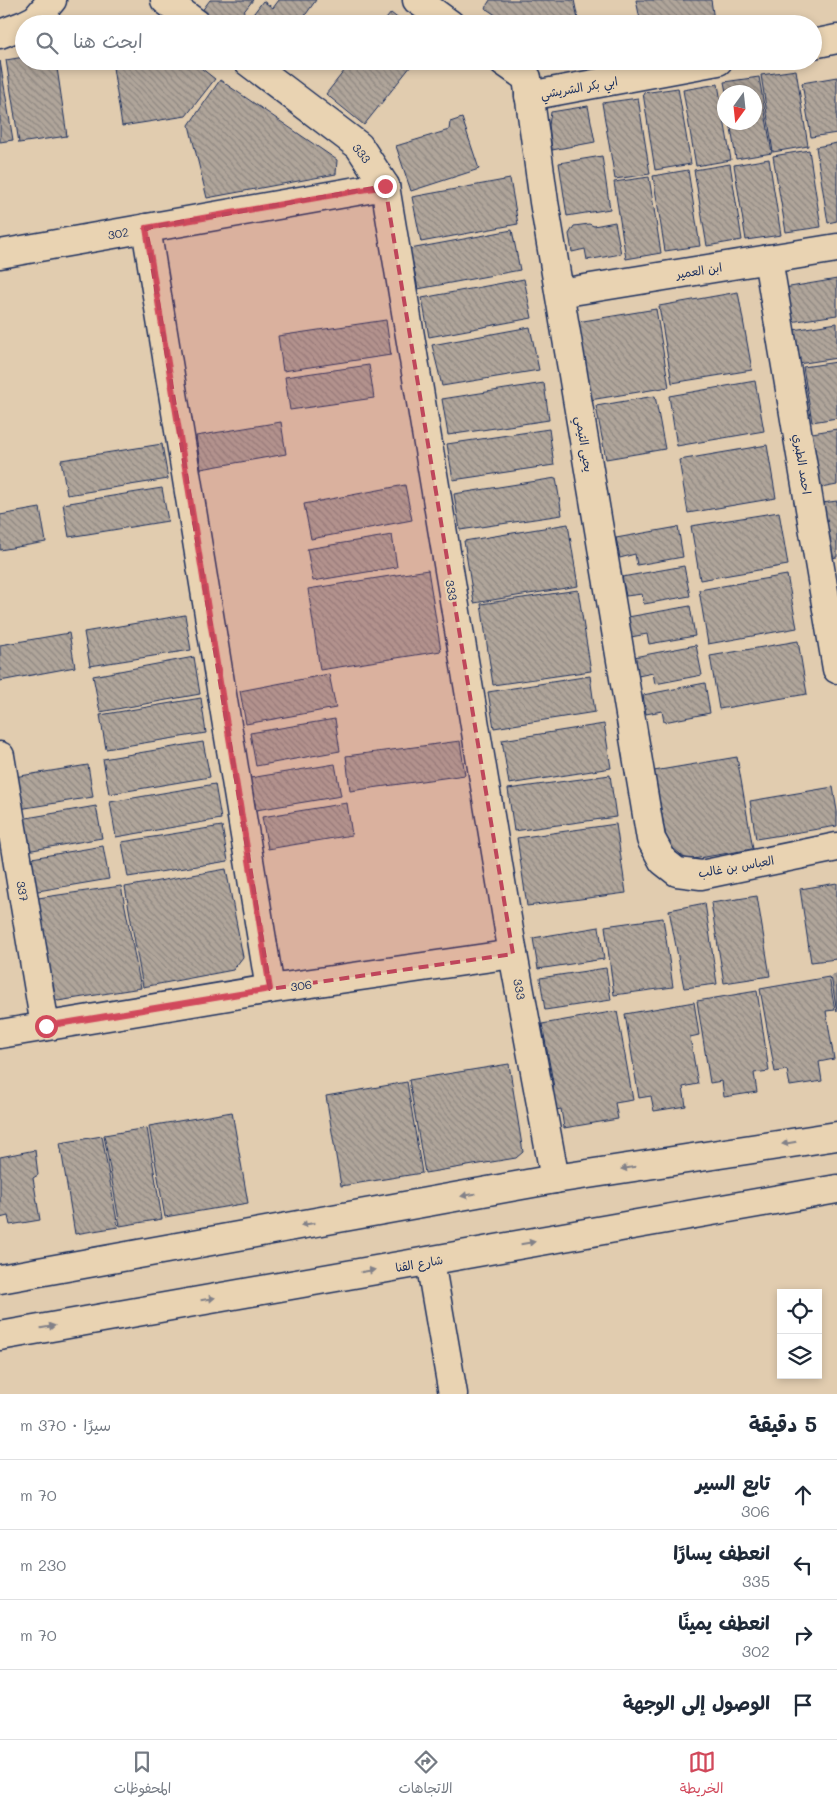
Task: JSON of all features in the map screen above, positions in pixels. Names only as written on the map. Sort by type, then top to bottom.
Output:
[{"type":"street","points":[[39,15],[52,0]]},
{"type":"street","points":[[165,0],[184,15]]},
{"type":"street","points":[[417,0],[438,15]]},
{"type":"street","points":[[0,34],[15,28]]},
{"type":"street","points":[[822,42],[837,39]]},
{"type":"street","name":"333","points":[[258,70],[359,146],[385,186],[513,954],[555,1179]]},
{"type":"street","name":"يحيى التيمي","points":[[516,70],[527,78],[544,202],[651,839]]},
{"type":"street","name":"ابي بكر الشريشي","points":[[529,96],[669,70]]},
{"type":"street","name":"302","points":[[0,254],[385,186]]},
{"type":"street","points":[[146,228],[270,989]]},
{"type":"street","name":"ابن العمير","points":[[560,293],[837,248]]},
{"type":"street","name":"احمد الطبري","points":[[768,259],[837,669]]},
{"type":"street","name":"337","points":[[0,756],[3,795],[46,1026]]},
{"type":"street","name":"العباس بن غالب","points":[[651,839],[663,861],[677,872],[701,874],[837,847]]},
{"type":"street","name":"306","points":[[0,1034],[270,989],[513,954]]},
{"type":"street","points":[[0,1280],[555,1179],[837,1136]]},
{"type":"street","name":"شارع القنا","points":[[0,1336],[837,1189]]},
{"type":"street","points":[[430,1260],[453,1394]]},
{"type":"highlighted area","points":[[385,186],[513,954],[270,989],[146,228]]},
{"type":"building","points":[[210,0],[253,0],[241,15],[205,15],[201,12]]},
{"type":"building","points":[[279,0],[316,0],[305,15],[252,15],[263,1],[273,8]]},
{"type":"building","points":[[490,0],[574,0],[577,15],[496,15],[485,8]]},
{"type":"building","points":[[636,0],[711,0],[713,15],[639,15]]},
{"type":"building","points":[[15,58],[15,70],[57,70],[67,136],[19,143],[6,60]]},
{"type":"building","points":[[0,61],[13,140],[0,142]]},
{"type":"building","points":[[113,70],[204,70],[215,79],[186,116],[122,126]]},
{"type":"building","points":[[345,70],[408,70],[364,125],[326,94]]},
{"type":"building","points":[[796,70],[808,146],[773,152],[761,75]]},
{"type":"building","points":[[759,77],[760,85],[725,85],[724,82]]},
{"type":"building","points":[[837,77],[837,133],[811,137],[802,83]]},
{"type":"building","points":[[220,80],[337,160],[336,174],[207,198],[189,125]]},
{"type":"building","points":[[718,84],[717,130],[726,130],[731,160],[696,166],[683,90]]},
{"type":"building","points":[[678,88],[691,164],[655,170],[643,93]]},
{"type":"building","points":[[762,95],[772,153],[736,159],[731,130],[762,130]]},
{"type":"building","points":[[638,98],[650,174],[615,179],[602,103]]},
{"type":"building","points":[[588,106],[595,142],[552,150],[549,125],[551,112]]},
{"type":"building","points":[[462,118],[479,169],[411,191],[396,146],[449,130],[450,122]]},
{"type":"building","points":[[837,143],[837,221],[828,223],[816,147]]},
{"type":"building","points":[[809,150],[821,227],[786,232],[773,156]]},
{"type":"building","points":[[602,156],[610,209],[567,216],[559,163]]},
{"type":"building","points":[[769,159],[781,235],[746,240],[734,165]]},
{"type":"building","points":[[730,164],[742,240],[707,246],[694,170]]},
{"type":"building","points":[[688,170],[700,246],[665,251],[653,176]]},
{"type":"building","points":[[649,177],[661,253],[626,259],[614,182]]},
{"type":"building","points":[[510,179],[518,224],[421,242],[412,197]]},
{"type":"building","points":[[615,222],[621,254],[587,260],[585,249],[572,252],[569,234],[574,226],[589,224],[594,226]]},
{"type":"building","points":[[512,230],[520,270],[418,289],[410,249]]},
{"type":"building","points":[[524,279],[532,318],[429,337],[422,298]]},
{"type":"building","points":[[837,279],[837,315],[790,322],[784,288]]},
{"type":"building","points":[[738,292],[752,370],[672,383],[659,306]]},
{"type":"building","points":[[656,309],[669,387],[590,400],[577,322]]},
{"type":"building","points":[[386,320],[391,355],[283,371],[278,336]]},
{"type":"building","points":[[837,323],[837,358],[798,364],[793,330]]},
{"type":"building","points":[[530,327],[539,370],[442,386],[432,345]]},
{"type":"building","points":[[837,362],[837,418],[812,422],[803,367]]},
{"type":"building","points":[[369,365],[374,398],[290,410],[285,377]]},
{"type":"building","points":[[755,381],[764,431],[677,446],[669,396]]},
{"type":"building","points":[[544,383],[549,420],[448,435],[442,399]]},
{"type":"building","points":[[655,396],[665,449],[606,459],[596,406]]},
{"type":"building","points":[[281,422],[286,454],[201,469],[196,436]]},
{"type":"building","points":[[549,429],[554,465],[453,480],[447,444]]},
{"type":"building","points":[[837,429],[837,485],[821,488],[812,433]]},
{"type":"building","points":[[162,444],[168,479],[67,495],[61,460]]},
{"type":"building","points":[[767,445],[776,498],[688,513],[679,460]]},
{"type":"building","points":[[556,478],[562,515],[460,530],[454,494]]},
{"type":"building","points":[[405,485],[412,520],[311,539],[304,504]]},
{"type":"building","points":[[162,488],[168,521],[69,537],[63,504]]},
{"type":"building","points":[[837,501],[837,557],[831,558],[822,503]]},
{"type":"building","points":[[40,508],[46,542],[0,550],[0,515]]},
{"type":"building","points":[[779,512],[788,565],[700,580],[691,526]]},
{"type":"building","points":[[568,524],[578,586],[474,603],[464,541]]},
{"type":"building","points":[[678,527],[683,557],[637,565],[635,554],[620,558],[616,538]]},
{"type":"building","points":[[392,535],[397,567],[313,581],[307,549]]},
{"type":"building","points":[[684,566],[690,596],[644,604],[642,594],[626,596],[622,577]]},
{"type":"building","points":[[428,570],[441,651],[320,670],[308,589]]},
{"type":"building","points":[[787,575],[797,628],[708,644],[699,590]]},
{"type":"building","points":[[578,590],[591,671],[493,685],[481,604]]},
{"type":"building","points":[[690,606],[695,636],[649,644],[647,634],[631,637],[628,617]]},
{"type":"building","points":[[185,615],[191,650],[90,666],[84,632]]},
{"type":"building","points":[[69,633],[75,667],[0,681],[0,645]]},
{"type":"building","points":[[798,641],[807,694],[719,709],[710,656]]},
{"type":"building","points":[[696,645],[702,675],[655,684],[653,673],[638,676],[634,657]]},
{"type":"building","points":[[194,657],[200,694],[100,712],[93,676]]},
{"type":"building","points":[[329,674],[336,708],[246,724],[240,691]]},
{"type":"building","points":[[590,676],[595,712],[494,728],[488,692]]},
{"type":"building","points":[[705,683],[710,713],[664,722],[662,711],[646,714],[643,695]]},
{"type":"building","points":[[201,698],[206,733],[106,749],[100,715]]},
{"type":"building","points":[[335,719],[340,751],[256,766],[250,733]]},
{"type":"building","points":[[604,724],[611,768],[509,784],[502,740]]},
{"type":"building","points":[[460,741],[465,775],[350,791],[346,756]]},
{"type":"building","points":[[203,742],[210,777],[109,794],[103,759]]},
{"type":"building","points":[[737,757],[753,849],[687,860],[667,843],[654,771]]},
{"type":"building","points":[[335,764],[341,796],[256,810],[250,778]]},
{"type":"building","points":[[88,765],[93,797],[19,809],[14,777]]},
{"type":"building","points":[[610,775],[616,817],[514,831],[508,789]]},
{"type":"building","points":[[215,784],[221,819],[116,837],[110,802]]},
{"type":"building","points":[[833,787],[837,811],[837,826],[756,839],[750,801]]},
{"type":"building","points":[[347,803],[352,835],[268,849],[262,817]]},
{"type":"building","points":[[96,806],[102,838],[21,852],[15,820]]},
{"type":"building","points":[[616,824],[626,893],[527,906],[517,838]]},
{"type":"building","points":[[222,826],[228,861],[128,877],[122,842]]},
{"type":"building","points":[[103,846],[109,879],[32,892],[26,859]]},
{"type":"building","points":[[226,869],[243,957],[233,970],[143,987],[125,887]]},
{"type":"building","points":[[837,883],[837,959],[811,962],[800,889]]},
{"type":"building","points":[[121,886],[141,988],[58,1001],[44,989],[31,899]]},
{"type":"building","points":[[757,896],[770,976],[724,983],[711,903]]},
{"type":"building","points":[[705,903],[717,984],[684,988],[669,910]]},
{"type":"building","points":[[663,918],[673,987],[614,995],[605,926]]},
{"type":"building","points":[[599,927],[604,959],[538,969],[533,938]]},
{"type":"building","points":[[606,968],[611,1000],[545,1010],[540,978]]},
{"type":"building","points":[[837,974],[837,1012],[831,976]]},
{"type":"building","points":[[829,977],[835,1010],[826,1011],[834,1059],[819,1062],[822,1081],[790,1086],[787,1070],[775,1072],[760,989]]},
{"type":"building","points":[[757,991],[769,1071],[754,1073],[757,1092],[724,1097],[722,1081],[710,1083],[697,1001]]},
{"type":"building","points":[[694,1002],[699,1035],[690,1037],[698,1084],[683,1087],[686,1106],[654,1111],[651,1096],[639,1098],[625,1014]]},
{"type":"building","points":[[617,1011],[633,1100],[615,1103],[618,1119],[564,1128],[561,1109],[551,1111],[547,1088],[554,1087],[542,1024]]},
{"type":"building","points":[[509,1064],[523,1152],[516,1158],[425,1173],[409,1080]]},
{"type":"building","points":[[407,1082],[422,1173],[341,1186],[326,1096]]},
{"type":"building","points":[[232,1112],[248,1203],[165,1217],[149,1126]]},
{"type":"building","points":[[147,1128],[162,1219],[120,1226],[104,1135]]},
{"type":"building","points":[[102,1136],[118,1227],[75,1234],[60,1143]]},
{"type":"building","points":[[35,1150],[38,1175],[33,1178],[40,1220],[10,1225],[8,1216],[0,1218],[0,1157]]},
{"type":"route","points":[[46,1026],[270,989],[146,228],[385,186]]}]
